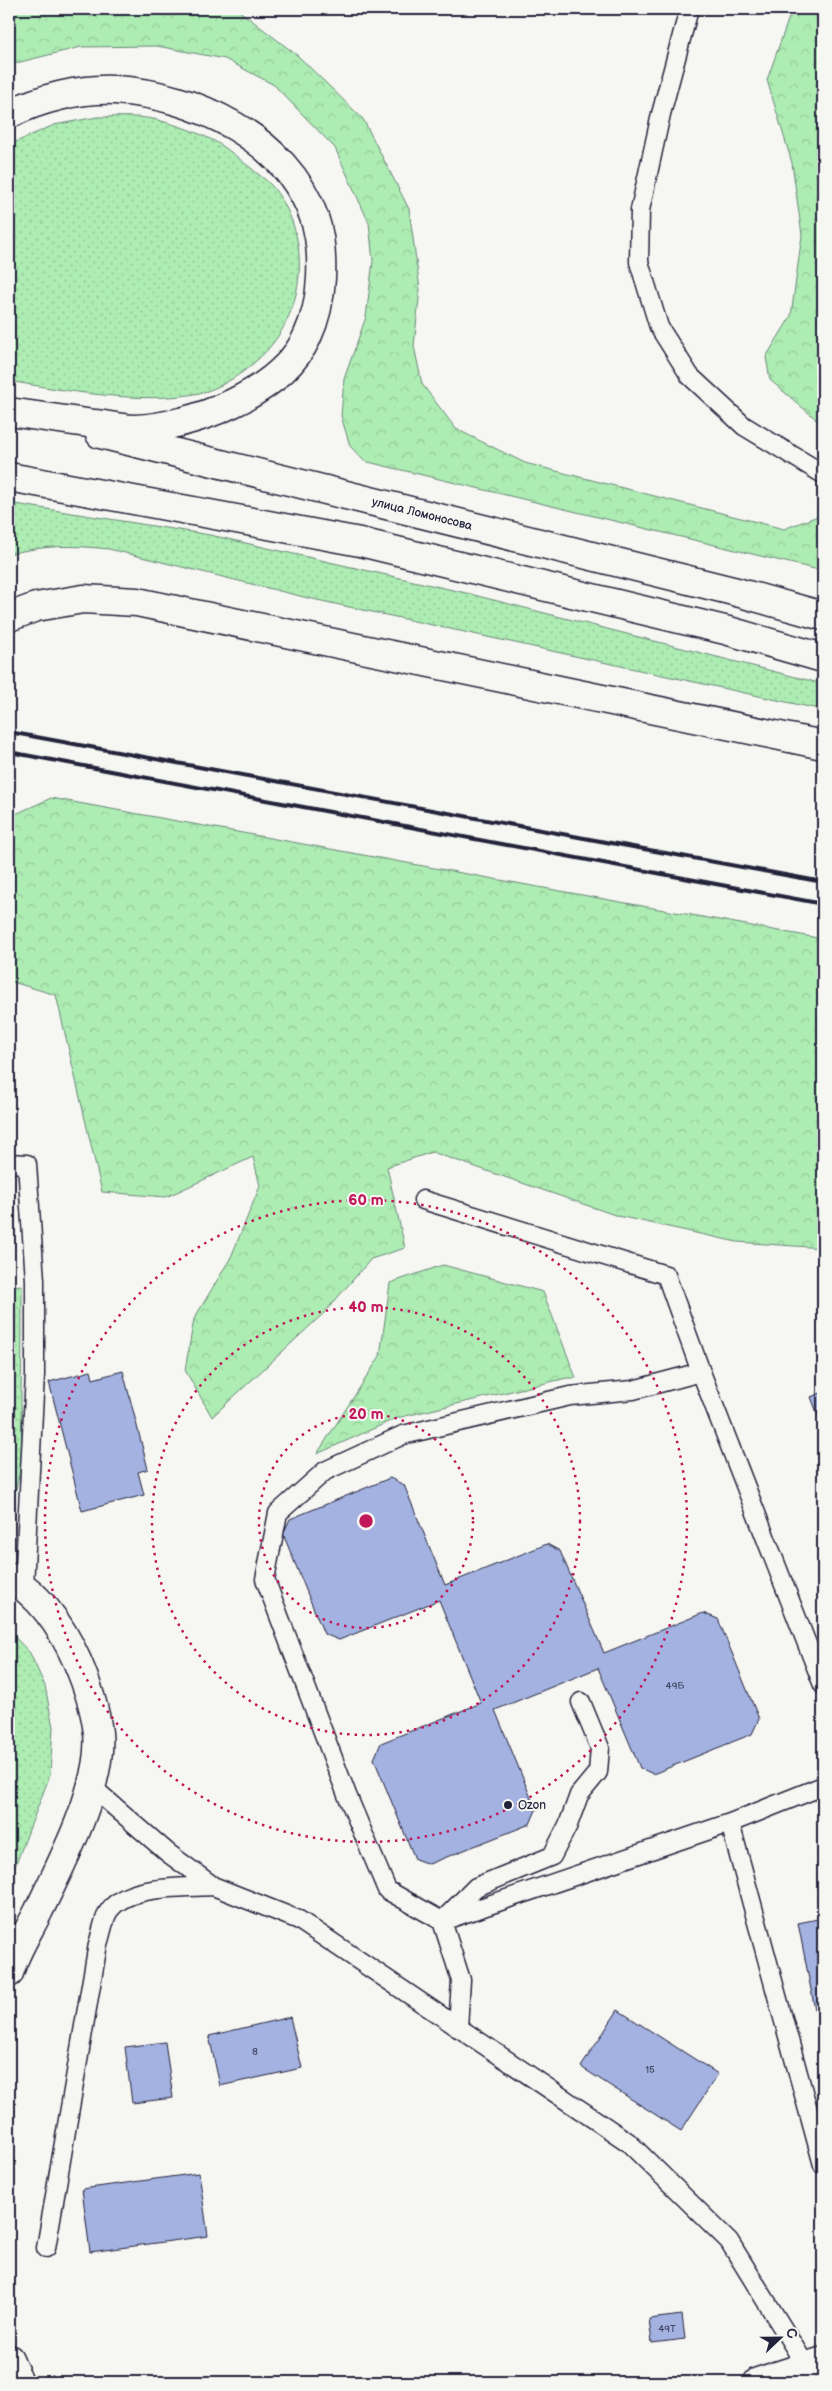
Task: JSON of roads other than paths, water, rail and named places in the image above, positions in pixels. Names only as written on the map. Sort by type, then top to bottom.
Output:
[{"type":"main road","points":[[9,114],[70,95],[114,90],[167,98],[214,116],[255,140],[274,156],[290,174],[304,194],[314,217],[322,260],[316,315],[307,338],[294,357],[273,378],[231,404],[176,424],[133,429],[14,413]]},
{"type":"main road","name":"улица Ломоносова","points":[[14,413],[733,591],[823,616]]},
{"type":"main road","points":[[9,477],[360,542],[729,631],[823,658]]},
{"type":"main road","points":[[9,617],[36,607],[82,599],[136,602],[823,745]]},
{"type":"main road","points":[[9,1973],[56,1876],[93,1788],[98,1735],[88,1686],[69,1642],[50,1613],[16,1581]]},
{"type":"main road","points":[[9,2359],[19,2382]]},
{"type":"main road","points":[[758,2382],[815,2364]]},
{"type":"lane","points":[[689,9],[660,114],[640,210],[640,262],[659,327],[690,376],[744,426],[823,474]]},
{"type":"lane","points":[[9,1163],[27,1164],[35,1280],[35,1375],[16,1581]]},
{"type":"lane","points":[[423,1200],[666,1276],[701,1372],[823,1685]]},
{"type":"lane","points":[[458,2028],[461,1980],[442,1921],[387,1890],[348,1795],[265,1579],[278,1513],[325,1471],[403,1435],[570,1396],[633,1390],[701,1372]]},
{"type":"lane","points":[[442,1921],[476,1887],[552,1856],[568,1825],[579,1795],[598,1772],[600,1748],[581,1702]]},
{"type":"lane","points":[[442,1921],[730,1822],[823,1786]]},
{"type":"lane","points":[[93,1788],[168,1853],[213,1886],[299,1920],[628,2142],[729,2241],[815,2364]]},
{"type":"lane","points":[[730,1822],[823,2165]]},
{"type":"lane","points":[[46,2248],[98,1944],[108,1913],[119,1900],[135,1892],[213,1886]]},
{"type":"railway","points":[[9,732],[823,882]]},
{"type":"railway","points":[[9,752],[823,904]]},
{"type":"place","name":"Ozon","points":[[508,1805]]}]
